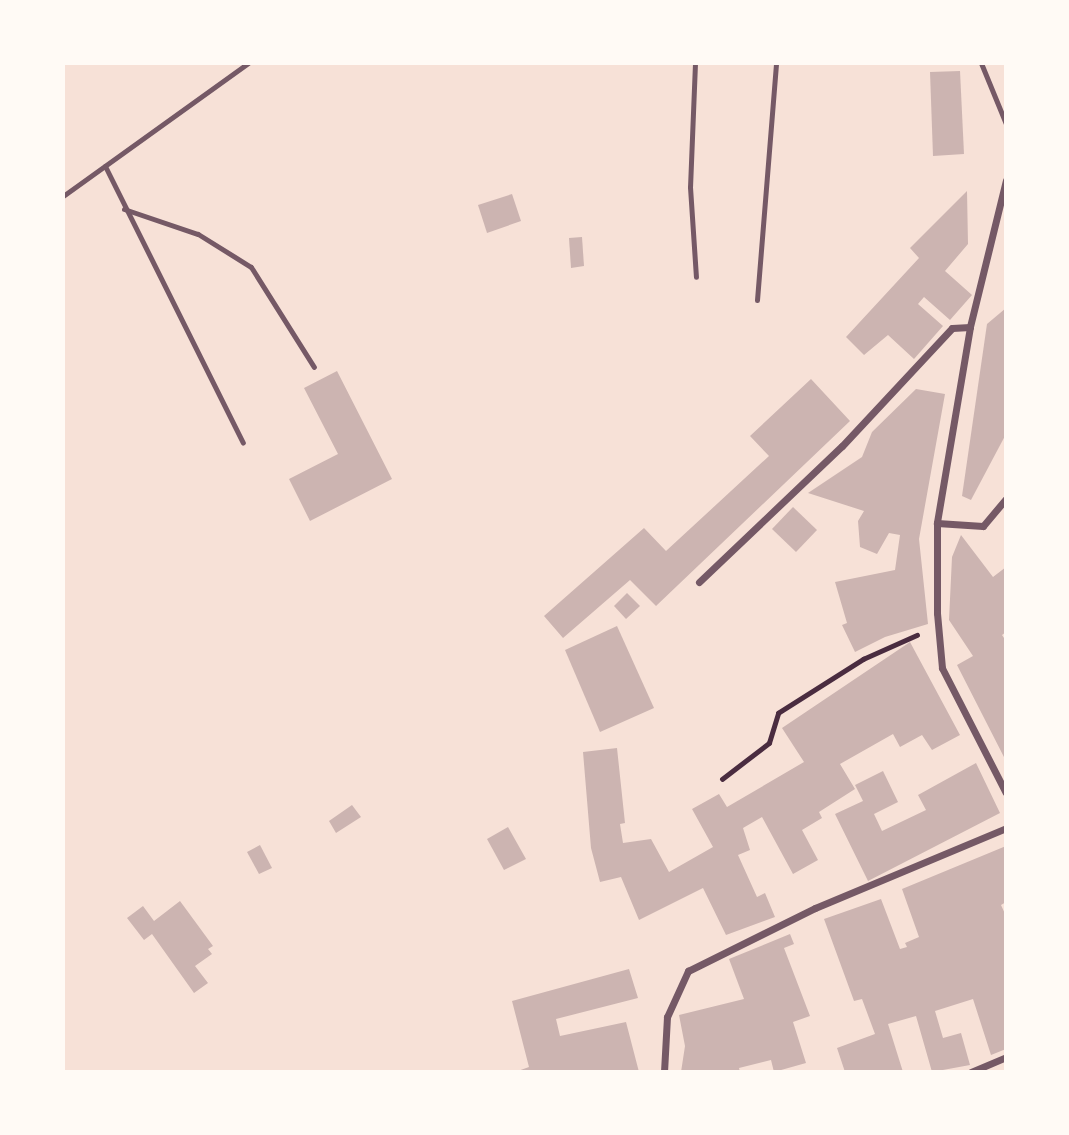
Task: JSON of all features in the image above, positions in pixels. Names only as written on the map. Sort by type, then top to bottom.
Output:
[{"type":"street","points":[[1006,180],[970,327],[937,523],[939,633],[943,668],[1006,793]]},
{"type":"street","points":[[699,582],[842,446],[952,328],[970,327]]},
{"type":"street","points":[[937,523],[983,526],[1006,499]]},
{"type":"street","points":[[664,1072],[667,1017],[688,971],[816,908],[1006,828]]},
{"type":"street","points":[[971,1072],[1006,1057]]},
{"type":"lane","points":[[63,196],[248,63]]},
{"type":"lane","points":[[695,63],[690,187],[696,277]]},
{"type":"lane","points":[[757,300],[776,63]]},
{"type":"lane","points":[[981,63],[1006,124]]},
{"type":"lane","points":[[105,166],[124,209],[243,443]]},
{"type":"lane","points":[[124,209],[198,234],[251,267],[314,367]]},
{"type":"path","points":[[722,779],[769,743],[778,713],[906,636],[939,633]]},
{"type":"building","points":[[960,71],[964,154],[933,156],[930,72]]},
{"type":"building","points":[[967,191],[968,244],[945,271],[972,295],[950,320],[924,297],[918,304],[943,326],[914,359],[888,335],[864,355],[846,337],[919,258],[910,248]]},
{"type":"building","points":[[512,194],[521,221],[487,233],[478,205]]},
{"type":"building","points":[[582,237],[584,266],[571,268],[569,238]]},
{"type":"building","points":[[1006,308],[1006,434],[971,500],[962,496],[987,324]]},
{"type":"building","points":[[337,371],[392,479],[310,521],[289,479],[338,454],[304,388]]},
{"type":"building","points":[[811,379],[850,421],[656,606],[630,580],[563,638],[544,616],[644,528],[666,551],[769,456],[750,436]]},
{"type":"building","points":[[916,389],[945,394],[919,539],[928,624],[885,637],[855,652],[842,625],[847,623],[835,582],[895,570],[900,535],[889,533],[877,554],[860,547],[858,521],[864,511],[808,493],[862,457],[872,432]]},
{"type":"building","points":[[793,507],[817,530],[796,552],[772,529]]},
{"type":"building","points":[[961,535],[993,577],[1006,567],[1006,632],[1002,635],[1006,641],[1006,761],[957,665],[973,656],[949,620],[952,557]]},
{"type":"building","points":[[627,593],[640,606],[626,619],[614,606]]},
{"type":"building","points":[[617,626],[654,708],[600,732],[565,650]]},
{"type":"building","points":[[910,642],[960,735],[932,750],[922,735],[900,747],[893,734],[840,764],[855,789],[819,812],[822,818],[802,830],[818,860],[793,874],[762,817],[743,828],[750,850],[738,855],[757,897],[765,893],[775,917],[726,935],[703,888],[639,920],[621,877],[600,882],[591,848],[583,752],[617,748],[625,823],[620,824],[623,843],[651,839],[669,872],[713,847],[692,809],[719,794],[727,807],[804,762],[782,728]]},
{"type":"building","points":[[976,763],[1000,813],[868,881],[835,814],[863,801],[855,785],[883,771],[898,802],[874,814],[882,831],[926,810],[918,795]]},
{"type":"building","points":[[352,805],[361,817],[336,833],[329,821]]},
{"type":"building","points":[[508,827],[526,859],[504,870],[487,839]]},
{"type":"building","points":[[260,845],[272,868],[259,874],[247,852]]},
{"type":"building","points":[[1006,846],[1006,902],[1001,905],[1006,916],[1006,1049],[991,1055],[973,999],[935,1011],[943,1038],[961,1033],[970,1065],[932,1072],[916,1016],[888,1024],[903,1072],[845,1072],[837,1048],[875,1034],[862,999],[854,1001],[824,919],[881,899],[900,949],[907,947],[905,943],[919,937],[902,889]]},
{"type":"building","points":[[180,901],[213,946],[208,949],[212,954],[195,966],[208,983],[194,993],[152,934],[144,940],[127,918],[143,906],[154,921]]},
{"type":"building","points":[[790,934],[794,944],[784,948],[810,1016],[793,1022],[806,1063],[774,1072],[771,1060],[739,1068],[740,1072],[681,1072],[685,1046],[679,1015],[744,999],[729,959]]},
{"type":"building","points":[[629,969],[638,998],[556,1019],[560,1036],[626,1022],[639,1072],[515,1072],[529,1067],[512,1001]]}]
